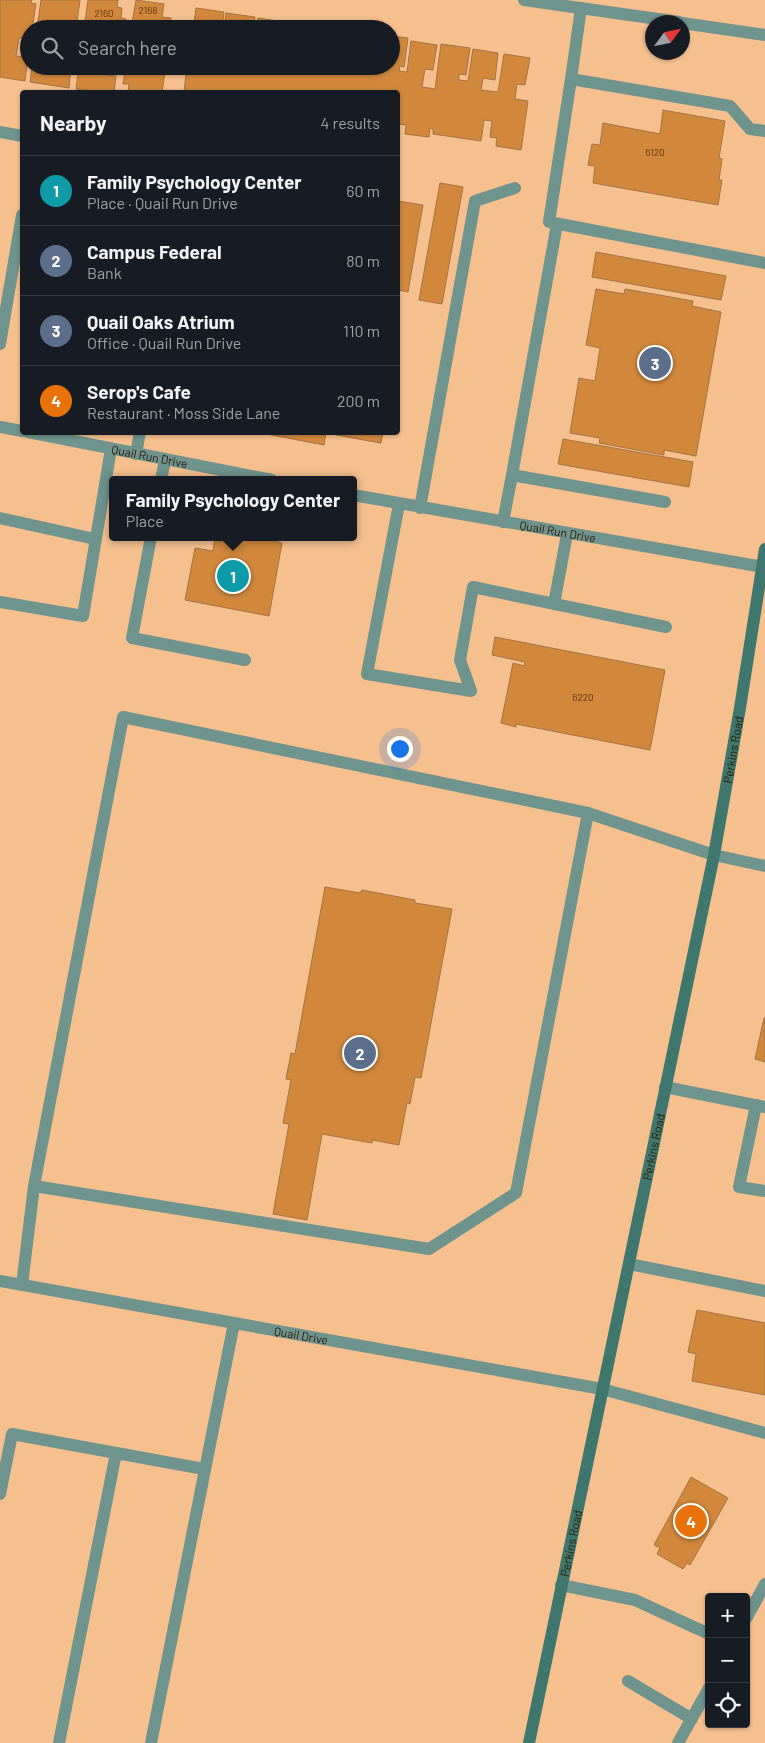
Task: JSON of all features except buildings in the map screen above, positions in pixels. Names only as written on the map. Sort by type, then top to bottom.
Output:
[{"type":"main road","name":"Perkins Road","points":[[529,1743],[714,855],[764,567],[765,549]]},
{"type":"street","points":[[524,0],[645,18]]},
{"type":"street","points":[[581,8],[549,222],[765,263]]},
{"type":"street","points":[[690,24],[765,35]]},
{"type":"street","points":[[571,79],[730,106],[750,129],[765,131]]},
{"type":"street","points":[[0,132],[20,136]]},
{"type":"street","points":[[420,508],[475,201],[514,188]]},
{"type":"street","points":[[503,522],[557,224]]},
{"type":"street","points":[[0,344],[20,227]]},
{"type":"street","points":[[0,427],[20,432]]},
{"type":"street","name":"Quail Run Drive","points":[[42,435],[251,476]]},
{"type":"street","points":[[136,454],[139,435]]},
{"type":"street","points":[[0,602],[83,616],[110,449]]},
{"type":"street","points":[[162,476],[165,460]]},
{"type":"street","points":[[512,475],[665,502]]},
{"type":"street","name":"Quail Run Drive","points":[[357,496],[566,534],[764,567]]},
{"type":"street","points":[[399,504],[366,674],[471,691],[460,660],[473,587],[666,627]]},
{"type":"street","points":[[0,518],[95,539]]},
{"type":"street","points":[[554,604],[566,534]]},
{"type":"street","points":[[150,541],[132,638],[245,660]]},
{"type":"street","points":[[22,1285],[34,1186],[122,717],[588,813],[714,855],[765,866]]},
{"type":"street","points":[[34,1186],[429,1249],[516,1193],[588,813]]},
{"type":"street","points":[[665,1087],[760,1106],[738,1187],[765,1191]]},
{"type":"street","points":[[630,1264],[765,1291]]},
{"type":"street","name":"Quail Drive","points":[[0,1281],[602,1389],[765,1433]]},
{"type":"street","points":[[151,1743],[234,1323]]},
{"type":"street","points":[[0,1494],[12,1434],[204,1469]]},
{"type":"street","points":[[59,1743],[116,1453]]},
{"type":"street","points":[[750,1612],[765,1584]]},
{"type":"street","points":[[561,1585],[635,1600],[705,1632]]},
{"type":"street","points":[[628,1681],[692,1719]]},
{"type":"street","points":[[678,1743],[705,1695]]},
{"type":"place","name":"Quail Oaks Atrium","points":[[655,363]]},
{"type":"place","name":"Family Psychology Center","points":[[233,576]]},
{"type":"place","name":"Campus Federal","points":[[360,1053]]},
{"type":"place","name":"Serop's Cafe","points":[[691,1521]]}]
